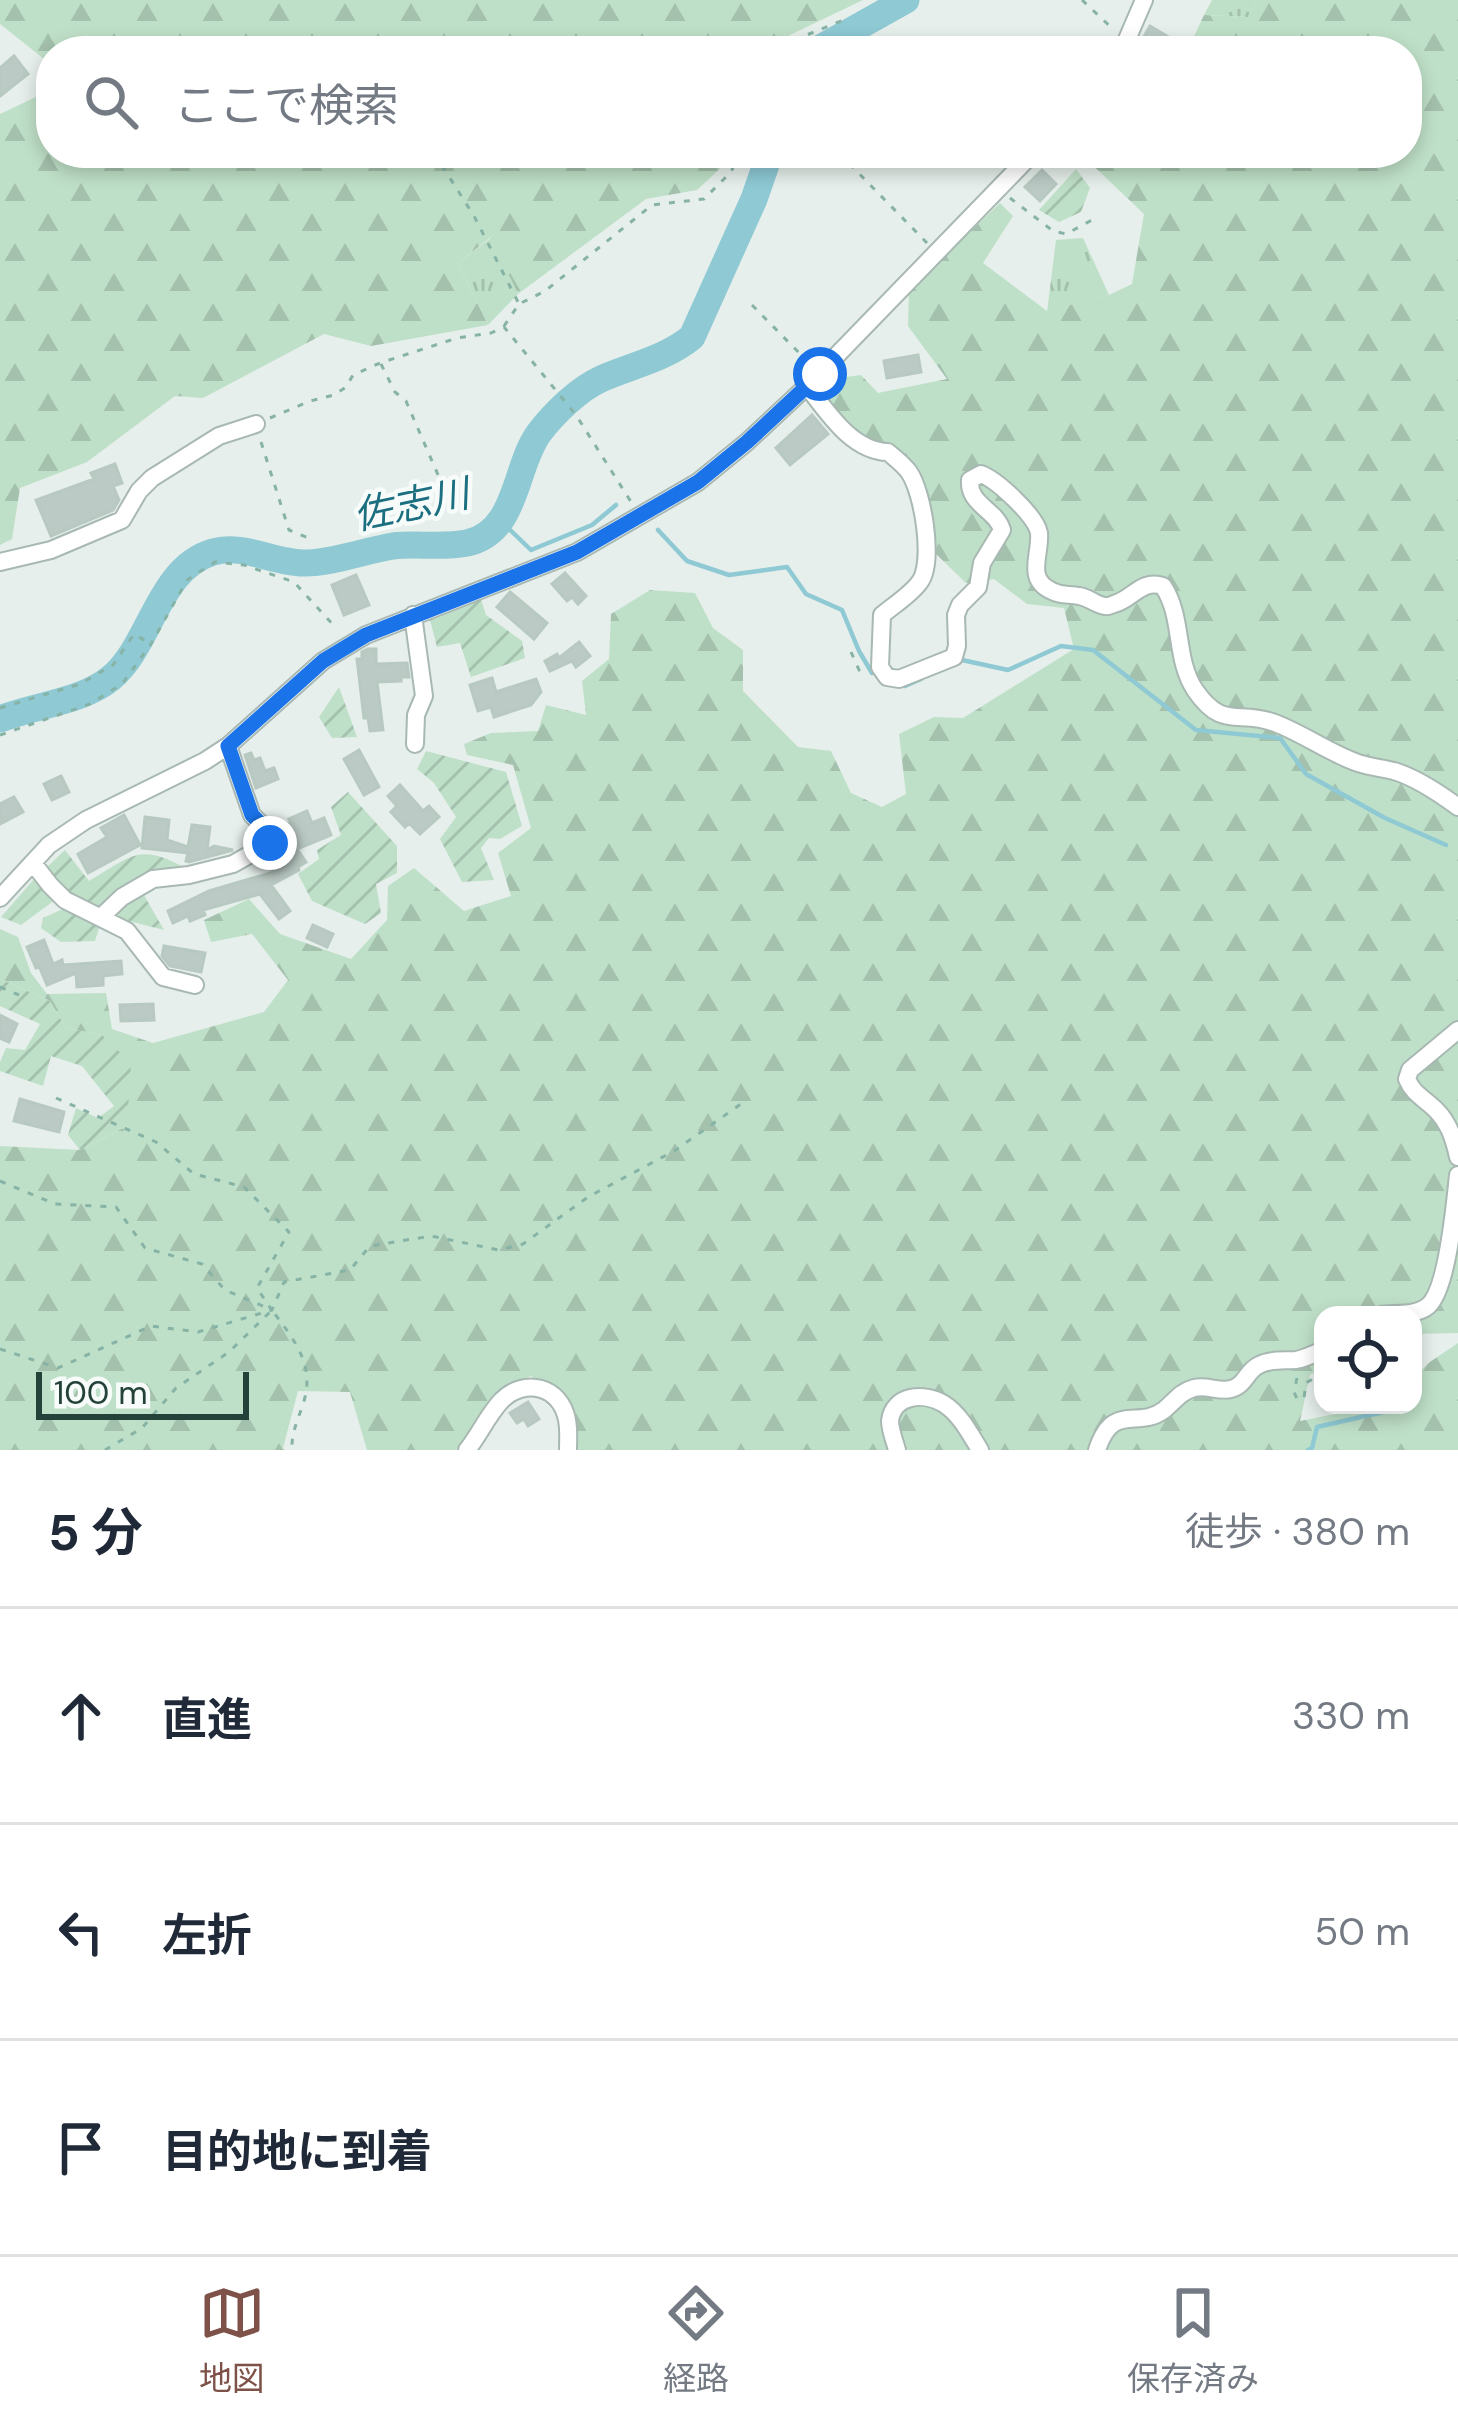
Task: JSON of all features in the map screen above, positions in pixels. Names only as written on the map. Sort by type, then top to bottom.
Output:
[{"type":"street","points":[[1129,36],[1144,0]]},
{"type":"street","points":[[0,898],[50,845],[86,820],[228,746],[323,661],[366,635],[577,552],[698,482],[813,380],[1019,168]]},
{"type":"street","points":[[813,380],[837,424],[872,451],[888,452],[916,487],[928,554],[926,571],[919,584],[882,615],[880,668],[887,676],[899,679],[954,657],[960,605],[978,587],[982,563],[1003,530],[969,490],[970,480],[981,474],[993,479],[1035,521],[1039,533],[1035,573],[1044,587],[1104,606],[1119,603],[1143,586],[1163,586],[1177,614],[1183,668],[1214,712],[1276,723],[1358,763],[1399,772],[1458,807]]},
{"type":"street","points":[[0,562],[51,550],[122,520],[152,478],[219,436],[256,424]]},
{"type":"street","points":[[413,615],[424,696],[416,715],[415,744]]},
{"type":"street","points":[[100,917],[153,879],[232,864],[270,843],[252,815],[228,746]]},
{"type":"street","points":[[33,863],[65,900],[128,931],[163,977],[194,985]]},
{"type":"street","points":[[1458,1030],[1410,1070],[1407,1078],[1412,1090],[1439,1113],[1453,1136],[1458,1157]]},
{"type":"street","points":[[1422,1309],[1437,1294],[1458,1175]]},
{"type":"street","points":[[1097,1450],[1102,1435],[1124,1418],[1152,1416],[1180,1394],[1200,1386],[1227,1390],[1242,1384],[1252,1368],[1264,1362],[1314,1355]]},
{"type":"street","points":[[467,1450],[501,1401],[530,1386],[547,1390],[562,1403],[568,1421],[568,1450]]},
{"type":"street","points":[[897,1450],[890,1423],[896,1406],[911,1396],[922,1396],[945,1404],[980,1450]]},
{"type":"path","points":[[1082,0],[1115,36]]},
{"type":"path","points":[[804,36],[846,19]]},
{"type":"path","points":[[444,168],[519,304]]},
{"type":"path","points":[[313,540],[289,530],[256,424],[334,395],[353,375],[380,363],[504,327],[519,304],[545,291],[652,205],[704,199],[733,168]]},
{"type":"path","points":[[854,168],[937,253]]},
{"type":"path","points":[[999,190],[1053,231],[1066,234],[1092,220]]},
{"type":"path","points":[[752,305],[813,380]]},
{"type":"path","points":[[504,327],[576,416],[641,517]]},
{"type":"path","points":[[380,363],[395,392],[406,400],[442,484]]},
{"type":"path","points":[[0,735],[90,704],[122,684],[187,580],[215,562],[244,565],[294,582],[336,628]]},
{"type":"path","points":[[0,707],[80,684],[113,665],[134,634],[151,644]]},
{"type":"path","points":[[0,987],[19,995]]},
{"type":"path","points":[[56,1098],[156,1142],[194,1174],[244,1187],[290,1232],[257,1288],[303,1354],[306,1395],[292,1435],[292,1450]]},
{"type":"path","points":[[105,1450],[142,1428],[176,1388],[229,1352],[272,1310],[284,1282],[350,1270],[370,1246],[431,1236],[499,1250],[524,1244],[588,1196],[674,1151],[741,1104]]},
{"type":"path","points":[[0,1180],[56,1204],[116,1207],[145,1248],[202,1264],[225,1290],[272,1310]]},
{"type":"path","points":[[0,1349],[58,1368],[152,1326],[198,1331],[272,1310]]},
{"type":"path","points":[[1303,1359],[1294,1391],[1297,1399],[1304,1398],[1306,1383],[1314,1378]]},
{"type":"green space","points":[[0,0],[863,0],[789,36],[36,36],[36,53],[0,24]]},
{"type":"green space","points":[[1212,0],[1257,0],[1248,17],[1204,15]]},
{"type":"green space","points":[[1257,0],[1458,0],[1458,1333],[1422,1334],[1422,1306],[1314,1306],[1314,1373],[1300,1421],[1335,1414],[1422,1414],[1422,1371],[1458,1343],[1458,1450],[574,1450],[571,1403],[531,1376],[497,1391],[456,1450],[367,1450],[350,1392],[298,1391],[285,1450],[0,1450],[0,1146],[80,1150],[127,1126],[102,1035],[66,1028],[50,1001],[0,979],[0,929],[18,937],[31,973],[47,994],[106,993],[112,1029],[153,1043],[264,1012],[288,980],[252,934],[211,942],[204,920],[249,899],[280,934],[351,959],[387,920],[388,886],[414,868],[464,911],[511,896],[498,853],[531,828],[513,765],[467,755],[464,744],[491,733],[538,731],[546,705],[586,715],[582,681],[609,659],[611,614],[650,590],[695,593],[713,628],[743,650],[743,691],[798,747],[831,751],[851,793],[882,807],[906,794],[899,734],[934,717],[963,718],[1074,649],[1064,608],[1027,604],[994,579],[966,583],[935,553],[922,479],[873,445],[826,403],[831,379],[861,375],[878,393],[947,379],[908,326],[909,290],[1000,203],[1013,216],[983,263],[1047,311],[1132,284],[1144,214],[1096,168],[1422,168],[1422,36],[1194,36],[1204,15],[1248,17]]},
{"type":"green space","points":[[36,97],[36,168],[721,168],[697,190],[646,199],[518,294],[491,237],[458,263],[488,325],[371,346],[324,334],[203,398],[175,396],[87,462],[20,488],[12,539],[0,545],[0,114]]},
{"type":"green space","points":[[1076,169],[1090,188],[1081,212],[1059,222],[1039,210]]},
{"type":"green space","points":[[492,237],[518,294],[488,325],[458,263]]},
{"type":"green space","points":[[1083,238],[1109,295],[1047,312],[1056,240]]},
{"type":"green space","points":[[480,596],[486,615],[522,641],[525,658],[471,677],[460,643],[437,647],[429,616]]},
{"type":"green space","points":[[339,687],[357,737],[332,738],[319,717]]},
{"type":"green space","points":[[426,751],[506,772],[522,826],[500,839],[489,838],[481,848],[494,880],[462,882],[440,839],[456,817],[434,783],[417,769]]},
{"type":"green space","points":[[348,792],[397,846],[397,873],[376,884],[381,913],[365,924],[312,901],[298,874],[319,859],[317,850],[341,835],[331,807]]},
{"type":"green space","points":[[65,850],[89,881],[125,859],[145,854],[185,868],[101,909],[72,900],[46,868]]},
{"type":"green space","points":[[35,878],[55,900],[21,925],[1,917]]},
{"type":"green space","points":[[141,890],[164,930],[113,917]]},
{"type":"green space","points":[[65,908],[100,925],[95,941],[61,942],[41,928],[43,918]]},
{"type":"green space","points":[[0,979],[50,1001],[66,1028],[102,1035],[131,1063],[127,1126],[80,1150],[68,1135],[76,1108],[98,1118],[114,1106],[82,1066],[51,1056],[43,1086],[0,1071],[6,1048],[25,1050],[40,1024],[0,1006]]},
{"type":"building","points":[[1150,26],[1167,36],[1144,36]]},
{"type":"building","points":[[14,56],[28,74],[0,96],[0,68]]},
{"type":"building","points":[[1042,170],[1056,184],[1040,201],[1025,187]]},
{"type":"building","points":[[918,355],[921,372],[887,378],[884,361]]},
{"type":"building","points":[[812,415],[828,434],[790,465],[776,448]]},
{"type":"building","points":[[115,464],[122,483],[113,486],[119,500],[113,510],[51,536],[36,500],[94,479],[91,473]]},
{"type":"building","points":[[565,573],[586,596],[578,604],[572,597],[567,601],[552,584]]},
{"type":"building","points":[[356,575],[369,605],[344,615],[332,585]]},
{"type":"building","points":[[510,592],[547,623],[534,639],[497,607]]},
{"type":"building","points":[[579,642],[590,656],[576,667],[572,661],[550,671],[545,661],[557,654],[559,658]]},
{"type":"building","points":[[368,649],[376,649],[376,664],[407,663],[409,677],[377,682],[383,730],[370,731],[368,718],[364,718],[357,659]]},
{"type":"building","points":[[492,678],[496,692],[536,679],[541,692],[531,705],[494,717],[491,707],[478,711],[470,685]]},
{"type":"building","points":[[359,750],[379,787],[364,795],[344,759]]},
{"type":"building","points":[[251,753],[254,760],[260,758],[265,771],[274,768],[278,779],[256,788],[245,755]]},
{"type":"building","points":[[61,776],[69,792],[52,800],[44,784]]},
{"type":"building","points":[[400,785],[423,811],[429,806],[439,817],[420,834],[391,812],[397,806],[388,796]]},
{"type":"building","points":[[14,797],[23,812],[0,824],[0,804]]},
{"type":"building","points":[[307,811],[312,823],[324,818],[331,835],[297,849],[306,862],[271,885],[290,911],[279,919],[260,894],[173,923],[168,911],[209,891],[280,870],[270,869],[287,859],[279,831],[289,819]]},
{"type":"building","points":[[124,815],[140,845],[88,873],[78,854],[107,837],[101,828]]},
{"type":"building","points":[[145,817],[169,820],[167,840],[188,847],[192,825],[210,827],[207,850],[214,846],[233,850],[189,862],[188,853],[142,848]]},
{"type":"building","points":[[313,925],[333,934],[327,947],[307,938]]},
{"type":"building","points":[[44,940],[53,964],[121,961],[122,974],[103,976],[103,985],[77,987],[76,973],[47,985],[27,947]]},
{"type":"building","points":[[164,946],[205,953],[201,972],[170,966],[162,956]]},
{"type":"building","points":[[153,1004],[154,1020],[121,1021],[120,1005]]},
{"type":"building","points":[[0,1015],[17,1024],[9,1042],[0,1038]]},
{"type":"building","points":[[20,1099],[64,1112],[59,1132],[14,1121]]},
{"type":"building","points":[[528,1402],[539,1419],[528,1426],[524,1419],[517,1423],[510,1413]]},
{"type":"waterway","name":"佐志川","points":[[842,36],[906,0]]},
{"type":"waterway","name":"佐志川","points":[[0,719],[72,698],[111,678],[125,664],[179,574],[213,552],[235,550],[313,563],[393,546],[458,544],[484,537],[506,512],[531,447],[559,410],[593,383],[660,356],[692,337],[765,168]]},
{"type":"waterway","points":[[498,524],[531,550],[592,525],[616,505]]},
{"type":"waterway","points":[[658,530],[687,561],[729,575],[787,567],[806,594],[842,610],[872,673]]},
{"type":"waterway","points":[[958,662],[1008,670],[1061,646],[1093,650],[1196,730],[1280,738],[1306,774],[1446,845]]},
{"type":"waterway","points":[[898,685],[921,679]]},
{"type":"waterway","points":[[1308,1450],[1317,1427],[1374,1414]]},
{"type":"route","points":[[270,843],[252,815],[228,746],[323,661],[366,635],[577,552],[641,517],[698,482],[820,374]]}]
